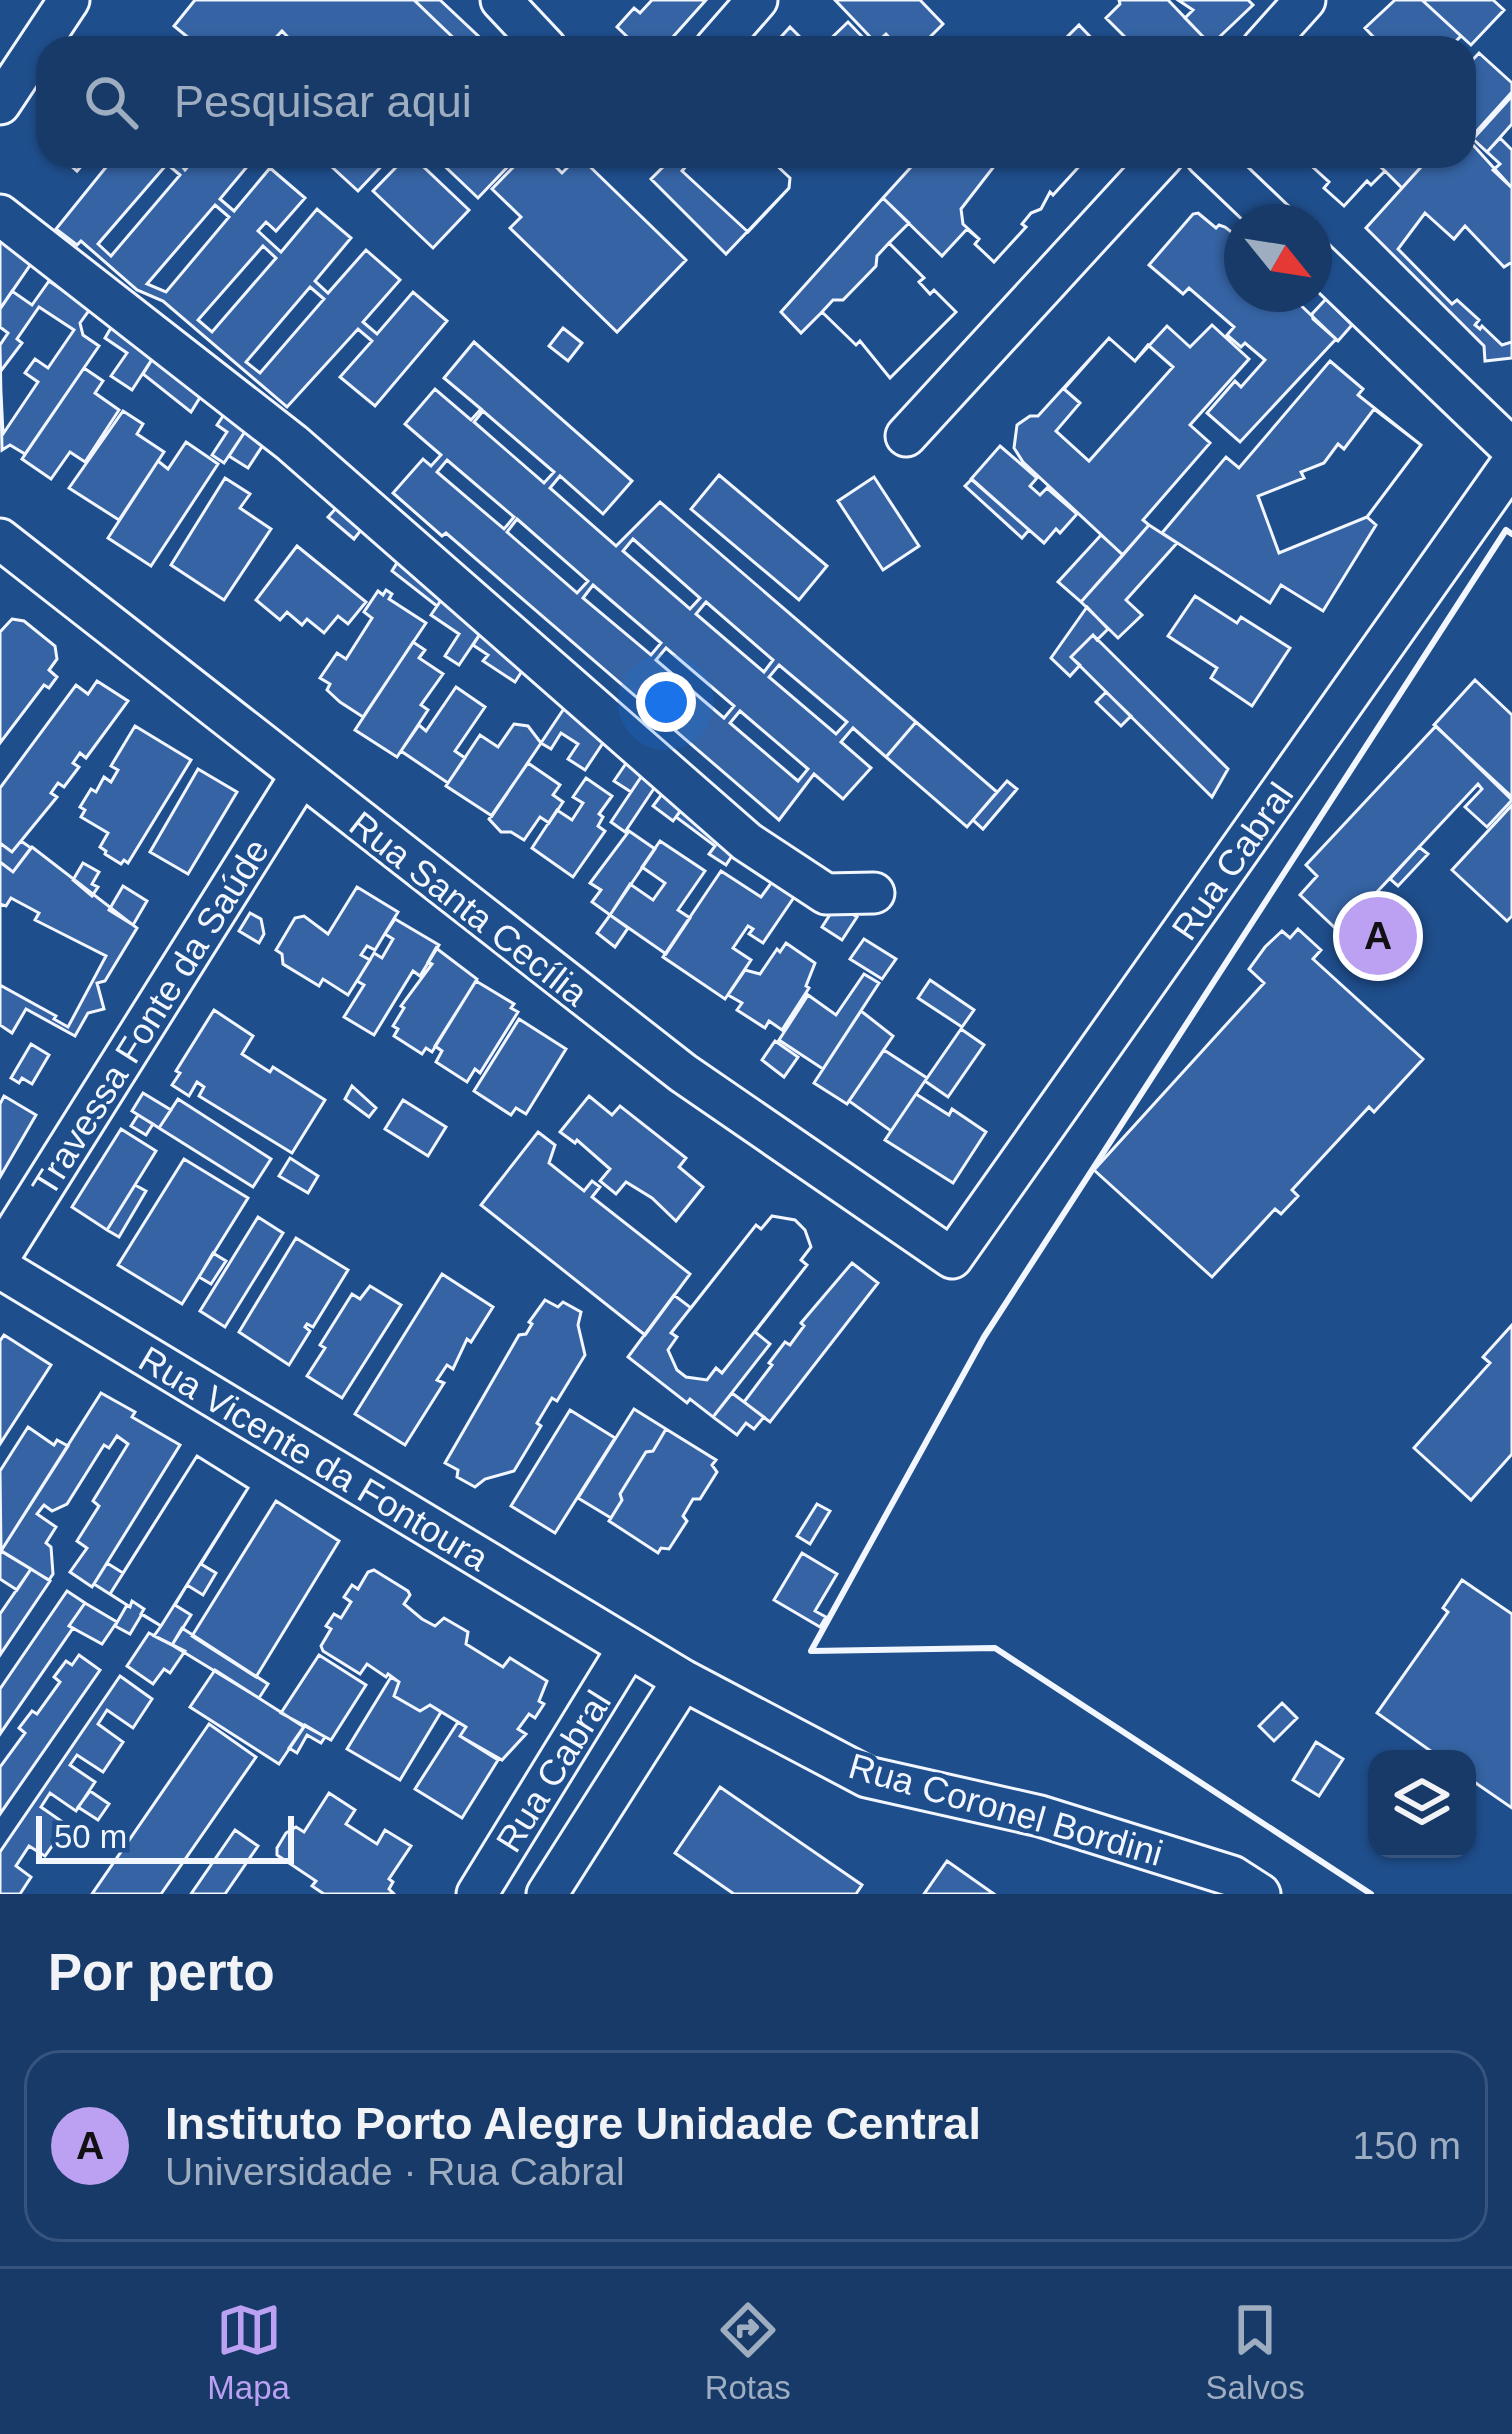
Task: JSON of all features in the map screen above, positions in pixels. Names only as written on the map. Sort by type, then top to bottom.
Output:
[{"type":"street","points":[[44,36],[68,0]]},
{"type":"street","points":[[501,0],[535,36]]},
{"type":"street","points":[[726,36],[757,0]]},
{"type":"street","points":[[1273,36],[1305,0]]},
{"type":"street","points":[[0,104],[36,49]]},
{"type":"street","points":[[906,436],[1152,168]]},
{"type":"street","points":[[1219,168],[1256,204]]},
{"type":"street","points":[[0,214],[292,443],[747,842],[826,894],[874,893]]},
{"type":"street","points":[[1332,277],[1512,449]]},
{"type":"street","name":"Rua Cabral","points":[[952,1258],[1512,463]]},
{"type":"street","name":"Rua Santa Cecília","points":[[0,539],[683,1073],[952,1258]]},
{"type":"street","name":"Travessa Fonte da Saúde","points":[[0,1256],[300,777]]},
{"type":"street","name":"Rua Vicente da Fontoura","points":[[0,1268],[628,1648]]},
{"type":"street","name":"Rua Cabral","points":[[478,1894],[628,1648]]},
{"type":"street","name":"Rua Coronel Bordini","points":[[628,1648],[867,1777],[1040,1816],[1232,1876],[1260,1894]]},
{"type":"street","name":"Rua Cabral","points":[[547,1894],[683,1680]]},
{"type":"street","points":[[571,1744],[624,1775]]},
{"type":"building","points":[[195,0],[414,0],[452,36],[287,36],[282,31],[277,36],[186,36],[174,26]]},
{"type":"building","points":[[414,0],[440,0],[478,36],[452,36]]},
{"type":"building","points":[[652,0],[706,0],[674,36],[626,36],[617,27],[634,8],[640,13]]},
{"type":"building","points":[[835,0],[920,0],[943,24],[931,36],[869,36]]},
{"type":"building","points":[[1119,0],[1168,0],[1202,36],[1124,36],[1106,18]]},
{"type":"building","points":[[1178,0],[1248,0],[1253,5],[1220,36],[1202,36],[1185,18],[1193,10]]},
{"type":"building","points":[[1395,0],[1422,0],[1461,36],[1373,36],[1365,28]]},
{"type":"building","points":[[1422,0],[1493,0],[1504,10],[1476,40],[1461,36]]},
{"type":"building","points":[[848,22],[861,36],[833,36]]},
{"type":"building","points":[[1079,25],[1090,36],[1068,36]]},
{"type":"building","points":[[1479,53],[1512,83],[1512,92],[1476,132]]},
{"type":"building","points":[[1512,96],[1512,124],[1487,152],[1476,136]]},
{"type":"building","points":[[1500,138],[1512,150],[1512,188],[1493,170],[1500,164],[1487,152]]},
{"type":"building","points":[[1476,148],[1512,188],[1512,358],[1485,361],[1484,346],[1366,228],[1420,168],[1476,168]]},
{"type":"building","points":[[105,168],[164,168],[98,244],[111,256],[180,175],[172,168],[246,168],[220,199],[234,211],[270,168],[305,198],[276,231],[266,222],[258,231],[281,252],[317,209],[351,238],[315,281],[328,293],[366,250],[400,280],[363,322],[377,334],[413,292],[447,321],[375,406],[340,377],[372,341],[358,329],[287,407],[163,301],[137,290],[81,241],[77,245],[56,229]],"holes":[[[215,205],[229,217],[166,292],[147,284]],[[263,246],[276,258],[212,332],[198,320]],[[310,287],[324,299],[260,373],[246,362]]]},
{"type":"building","points":[[333,168],[380,168],[358,191]]},
{"type":"building","points":[[395,168],[425,168],[469,210],[433,248],[373,191]]},
{"type":"building","points":[[447,168],[507,168],[478,198]]},
{"type":"building","points":[[512,168],[557,168],[562,173],[567,168],[591,168],[686,260],[617,332],[510,228],[521,217],[492,189]]},
{"type":"building","points":[[662,168],[779,168],[790,178],[789,188],[726,254],[651,179]]},
{"type":"building","points":[[779,168],[790,178],[789,188],[748,232],[682,171]]},
{"type":"building","points":[[910,168],[1078,168],[1053,195],[1050,192],[1041,209],[1031,213],[1022,224],[1026,227],[994,262],[967,229],[942,256],[883,198]]},
{"type":"building","points":[[993,168],[1078,168],[1053,195],[1050,192],[1041,209],[1031,213],[1022,224],[1026,227],[994,262],[975,244],[979,239],[963,224],[961,209]]},
{"type":"building","points":[[1314,168],[1420,168],[1402,188],[1385,171],[1371,185],[1367,181],[1344,206],[1324,188],[1329,182]]},
{"type":"building","points":[[1314,168],[1385,171],[1371,185],[1367,181],[1344,206],[1324,188],[1329,182]]},
{"type":"building","points":[[883,198],[909,223],[889,243],[924,278],[919,282],[930,294],[934,290],[956,312],[890,378],[860,341],[856,345],[822,312],[801,333],[781,312]]},
{"type":"building","points":[[1425,213],[1454,239],[1465,226],[1504,267],[1512,262],[1512,342],[1502,345],[1475,325],[1479,320],[1457,300],[1452,304],[1398,249]]},
{"type":"building","points":[[1193,214],[1216,228],[1224,227],[1224,312],[1308,312],[1336,339],[1240,442],[1207,413],[1235,381],[1241,387],[1265,360],[1227,335],[1234,327],[1189,288],[1183,294],[1149,265]]},
{"type":"building","points":[[0,237],[35,258],[0,309]]},
{"type":"building","points":[[889,243],[924,278],[919,282],[930,294],[934,290],[956,312],[890,378],[860,341],[856,345],[822,312],[833,300],[843,300],[876,266],[877,256]]},
{"type":"building","points":[[49,281],[90,309],[80,323],[83,335],[99,346],[25,454],[10,445],[2,450],[0,345],[8,333],[0,327],[0,309],[12,291],[32,305]]},
{"type":"building","points":[[1332,305],[1352,325],[1338,341],[1312,314],[1332,312]]},
{"type":"building","points":[[39,307],[74,330],[48,368],[35,359],[25,373],[38,382],[3,434],[0,372],[22,343],[17,339]]},
{"type":"building","points":[[115,321],[156,353],[132,390],[111,376],[127,353],[105,338]]},
{"type":"building","points":[[1212,325],[1249,359],[1190,425],[1210,443],[1143,520],[1149,525],[1123,555],[1023,462],[1014,448],[1017,425],[1038,416],[1109,338],[1135,361],[1167,326],[1190,347]]},
{"type":"building","points":[[563,328],[582,343],[568,361],[549,346]]},
{"type":"building","points":[[1109,338],[1135,361],[1148,345],[1173,367],[1089,461],[1056,431],[1080,403],[1064,389]]},
{"type":"building","points":[[474,342],[632,481],[603,514],[560,476],[550,488],[616,546],[660,502],[916,722],[886,757],[853,728],[841,742],[871,768],[843,799],[814,774],[779,820],[446,533],[442,536],[393,493],[423,459],[431,466],[441,455],[405,424],[435,389],[471,420],[481,409],[444,378]],"holes":[[[483,411],[554,472],[544,483],[474,422]],[[447,460],[514,517],[504,529],[437,472]],[[517,519],[588,581],[577,593],[507,532]],[[633,539],[700,598],[690,609],[623,551]],[[593,585],[661,643],[651,655],[583,598]],[[706,602],[773,660],[764,672],[696,614]],[[666,648],[734,706],[724,718],[656,660]],[[779,665],[847,722],[836,734],[769,677]],[[740,711],[808,769],[798,781],[730,723]]]},
{"type":"building","points":[[156,353],[204,391],[191,412],[143,374]]},
{"type":"building","points":[[1330,361],[1363,389],[1358,395],[1421,445],[1367,517],[1376,525],[1323,611],[1281,585],[1270,603],[1162,533],[1226,457],[1239,468]]},
{"type":"building","points":[[84,368],[103,381],[95,393],[119,410],[85,462],[70,452],[51,479],[22,459]]},
{"type":"building","points":[[1374,409],[1421,445],[1367,517],[1279,553],[1258,496],[1304,478],[1301,472],[1324,463],[1338,444],[1344,449]]},
{"type":"building","points":[[227,410],[248,427],[224,463],[212,455],[227,432],[217,425]]},
{"type":"building","points":[[123,411],[143,424],[137,434],[164,452],[119,520],[69,488]]},
{"type":"building","points":[[248,427],[265,442],[248,468],[229,456]]},
{"type":"building","points":[[186,442],[218,464],[151,566],[108,538],[158,461],[168,469]]},
{"type":"building","points":[[1000,446],[1037,478],[1030,486],[1040,495],[1047,488],[1077,514],[1044,543],[971,479]]},
{"type":"building","points":[[719,475],[827,566],[799,600],[691,509]]},
{"type":"building","points":[[874,477],[919,546],[883,570],[838,501]]},
{"type":"building","points":[[225,478],[250,494],[240,508],[271,529],[224,600],[171,565]]},
{"type":"building","points":[[972,479],[1029,530],[1022,538],[965,486]]},
{"type":"building","points":[[340,504],[365,525],[354,539],[328,517]]},
{"type":"building","points":[[1149,525],[1177,543],[1126,600],[1142,615],[1118,638],[1081,602]]},
{"type":"building","points":[[1101,535],[1123,555],[1081,602],[1058,582]]},
{"type":"building","points":[[297,546],[366,602],[348,624],[338,616],[324,633],[307,619],[302,625],[287,612],[280,620],[256,600]]},
{"type":"building","points":[[402,555],[448,590],[437,606],[392,571]]},
{"type":"building","points":[[386,590],[392,594],[389,599],[426,623],[363,717],[340,702],[327,690],[330,684],[320,678],[337,653],[346,659],[372,618],[364,612],[378,591],[383,595]]},
{"type":"building","points":[[448,590],[488,622],[459,665],[445,656],[459,634],[431,615]]},
{"type":"building","points":[[1195,596],[1237,623],[1241,617],[1290,648],[1252,706],[1211,678],[1217,668],[1168,636]]},
{"type":"building","points":[[1087,607],[1108,629],[1097,640],[1093,635],[1071,657],[1080,665],[1070,676],[1051,658]]},
{"type":"building","points":[[12,619],[24,621],[55,646],[57,659],[49,670],[57,677],[49,688],[44,685],[0,743],[0,632]]},
{"type":"building","points":[[488,622],[526,665],[515,682],[483,661],[488,655],[473,645]]},
{"type":"building","points":[[1093,635],[1228,769],[1212,797],[1071,657]]},
{"type":"building","points":[[413,642],[425,650],[419,658],[443,674],[421,705],[428,710],[397,757],[355,730]]},
{"type":"building","points":[[1475,680],[1512,715],[1512,797],[1434,725]]},
{"type":"building","points":[[97,681],[128,701],[86,758],[80,753],[73,763],[79,767],[64,787],[58,783],[51,793],[57,797],[12,852],[0,843],[0,788],[76,685],[88,694]]},
{"type":"building","points":[[456,687],[485,707],[455,751],[465,758],[448,783],[401,751],[419,725],[426,731]]},
{"type":"building","points":[[1106,692],[1131,716],[1121,726],[1096,702]]},
{"type":"building","points":[[571,698],[613,728],[585,770],[568,759],[578,744],[561,733],[551,749],[541,743]]},
{"type":"building","points":[[916,722],[997,792],[967,827],[886,757]]},
{"type":"building","points":[[514,724],[528,726],[541,743],[492,816],[446,786],[480,735],[498,747]]},
{"type":"building","points":[[135,726],[191,760],[128,863],[121,864],[100,847],[108,833],[81,817],[85,810],[80,807],[104,777],[111,782],[118,770],[111,766]]},
{"type":"building","points":[[1436,726],[1512,800],[1487,827],[1465,807],[1482,789],[1478,784],[1377,892],[1386,901],[1349,941],[1300,895],[1317,876],[1306,865]]},
{"type":"building","points":[[627,762],[643,774],[631,792],[614,781]]},
{"type":"building","points":[[528,763],[560,785],[553,795],[563,802],[549,823],[540,817],[524,840],[501,832],[489,819]]},
{"type":"building","points":[[198,769],[237,792],[188,874],[150,852]]},
{"type":"building","points":[[643,774],[657,784],[625,832],[611,822]]},
{"type":"building","points":[[586,778],[612,796],[599,814],[603,817],[598,826],[605,831],[573,877],[532,848],[557,810],[572,820],[583,803],[573,797]]},
{"type":"building","points":[[1007,781],[1017,789],[983,829],[973,820]]},
{"type":"building","points":[[665,790],[685,805],[673,821],[653,806]]},
{"type":"building","points":[[685,804],[737,848],[726,865],[709,854],[715,846],[676,817]]},
{"type":"building","points":[[1512,805],[1512,916],[1507,921],[1452,870]]},
{"type":"building","points":[[629,831],[655,849],[610,915],[592,902],[601,890],[590,883]]},
{"type":"building","points":[[21,841],[31,848],[13,872],[0,862],[0,843],[12,852]]},
{"type":"building","points":[[660,841],[705,871],[678,910],[690,918],[666,954],[610,915],[630,884],[653,900],[665,883],[642,867]]},
{"type":"building","points":[[32,847],[137,928],[105,981],[97,983],[104,1009],[88,1013],[75,1036],[26,1009],[12,1033],[0,1025],[0,862],[13,872]]},
{"type":"building","points":[[1419,847],[1428,854],[1398,886],[1390,879]]},
{"type":"building","points":[[83,863],[99,872],[92,896],[73,880]]},
{"type":"building","points":[[721,871],[761,897],[777,875],[799,890],[763,943],[749,934],[753,929],[748,926],[733,948],[751,960],[725,999],[663,957]]},
{"type":"building","points":[[123,886],[147,901],[133,925],[109,910]]},
{"type":"building","points":[[357,887],[398,912],[375,950],[367,946],[361,955],[370,960],[348,995],[323,979],[319,986],[283,964],[276,950],[295,918],[304,916],[328,934]]},
{"type":"building","points":[[11,898],[39,913],[35,920],[106,956],[68,1027],[0,985],[0,904],[6,906]]},
{"type":"building","points":[[1383,905],[1390,911],[1379,922],[1385,927],[1376,936],[1381,941],[1370,953],[1352,938]]},
{"type":"building","points":[[843,908],[857,917],[842,940],[822,927],[833,910],[839,913]]},
{"type":"building","points":[[250,913],[261,919],[264,934],[259,943],[239,931]]},
{"type":"building","points":[[610,915],[628,928],[615,947],[597,933]]},
{"type":"building","points":[[395,919],[439,945],[420,976],[413,971],[374,1035],[344,1017],[364,985],[357,981],[374,953],[382,958],[393,939],[385,934]]},
{"type":"building","points":[[1298,929],[1321,950],[1313,959],[1423,1059],[1374,1112],[1369,1107],[1292,1190],[1298,1196],[1281,1214],[1275,1209],[1212,1277],[1094,1170],[1264,983],[1249,969],[1265,947],[1282,931],[1290,938]]},
{"type":"building","points":[[864,939],[896,959],[882,979],[850,959]]},
{"type":"building","points":[[786,943],[815,963],[809,988],[782,1030],[769,1021],[765,1028],[737,1010],[742,1003],[728,995],[745,970],[760,974]]},
{"type":"building","points":[[436,948],[477,979],[432,1052],[426,1048],[422,1054],[394,1036],[398,1029],[393,1026],[401,1006],[432,964],[428,962]]},
{"type":"building","points":[[864,974],[879,983],[823,1069],[779,1040],[808,995],[836,1015]]},
{"type":"building","points":[[930,980],[974,1010],[962,1027],[918,998]]},
{"type":"building","points":[[476,981],[514,1004],[511,1008],[518,1012],[480,1073],[475,1069],[467,1082],[436,1062],[442,1051],[435,1046]]},
{"type":"building","points":[[214,1010],[253,1036],[242,1054],[270,1072],[273,1067],[325,1100],[292,1153],[199,1096],[204,1087],[197,1082],[189,1096],[172,1085]]},
{"type":"building","points":[[861,1011],[893,1036],[847,1104],[814,1083]]},
{"type":"building","points":[[519,1019],[566,1049],[526,1114],[516,1108],[511,1115],[474,1091]]},
{"type":"building","points":[[961,1029],[984,1045],[948,1097],[925,1081]]},
{"type":"building","points":[[775,1041],[798,1057],[784,1077],[762,1060]]},
{"type":"building","points":[[31,1044],[49,1055],[32,1084],[22,1078],[19,1083],[11,1078]]},
{"type":"building","points":[[884,1050],[927,1078],[891,1131],[849,1101]]},
{"type":"building","points":[[352,1086],[376,1108],[369,1117],[345,1099]]},
{"type":"building","points":[[143,1093],[171,1110],[159,1128],[132,1111]]},
{"type":"building","points":[[916,1094],[949,1115],[952,1109],[986,1132],[953,1183],[885,1140]]},
{"type":"building","points":[[4,1096],[36,1115],[0,1177],[0,1104]]},
{"type":"building","points":[[589,1096],[612,1115],[620,1106],[686,1158],[679,1167],[703,1187],[676,1221],[626,1182],[616,1194],[600,1181],[610,1169],[577,1140],[560,1132]]},
{"type":"building","points":[[178,1099],[271,1159],[253,1187],[159,1128]]},
{"type":"building","points":[[403,1100],[446,1127],[428,1156],[385,1129]]},
{"type":"building","points":[[138,1115],[153,1124],[146,1135],[131,1126]]},
{"type":"building","points":[[121,1129],[156,1151],[107,1230],[72,1207]]},
{"type":"building","points":[[538,1132],[555,1145],[549,1163],[584,1191],[592,1181],[600,1187],[592,1197],[690,1274],[645,1335],[481,1205]]},
{"type":"building","points":[[290,1158],[318,1176],[308,1193],[279,1176]]},
{"type":"building","points":[[184,1159],[248,1198],[182,1304],[118,1265]]},
{"type":"building","points":[[135,1185],[146,1191],[119,1237],[107,1230]]},
{"type":"building","points":[[772,1216],[795,1220],[805,1230],[811,1247],[801,1260],[807,1265],[755,1332],[770,1344],[713,1417],[628,1357],[674,1295],[691,1308],[756,1225],[761,1229]]},
{"type":"building","points":[[772,1216],[795,1220],[805,1230],[811,1247],[801,1260],[807,1265],[722,1373],[716,1368],[707,1380],[686,1377],[677,1370],[668,1350],[677,1337],[671,1333],[756,1225],[761,1229]]},
{"type":"building","points":[[258,1217],[283,1233],[225,1327],[200,1311]]},
{"type":"building","points":[[296,1238],[348,1270],[313,1327],[305,1327],[310,1331],[289,1365],[239,1332]]},
{"type":"building","points":[[213,1253],[226,1261],[211,1284],[199,1277]]},
{"type":"building","points":[[852,1263],[878,1283],[770,1422],[744,1402],[785,1342],[790,1345],[804,1326],[801,1323]]},
{"type":"building","points":[[442,1274],[493,1307],[471,1342],[467,1339],[453,1369],[447,1365],[437,1380],[444,1383],[405,1445],[355,1414]]},
{"type":"building","points":[[370,1286],[401,1305],[342,1398],[307,1376],[352,1294],[360,1299]]},
{"type":"building","points":[[545,1300],[558,1307],[563,1302],[581,1312],[578,1325],[585,1355],[557,1401],[552,1398],[514,1471],[485,1479],[475,1487],[445,1463],[519,1335],[526,1334]]},
{"type":"building","points":[[1512,1325],[1512,1454],[1471,1500],[1414,1448],[1490,1363],[1483,1357]]},
{"type":"building","points":[[4,1335],[51,1365],[0,1444],[0,1341]]},
{"type":"building","points":[[101,1393],[180,1445],[92,1587],[70,1572],[87,1548],[77,1541],[99,1506],[93,1501],[128,1444],[117,1436],[109,1448],[104,1445],[67,1504],[52,1511],[44,1505],[37,1514],[56,1527],[46,1543],[51,1547],[53,1574],[49,1580],[1,1551]]},
{"type":"building","points":[[732,1393],[764,1417],[754,1429],[746,1423],[737,1435],[713,1417]]},
{"type":"building","points":[[634,1409],[666,1429],[620,1494],[622,1500],[611,1518],[578,1498]]},
{"type":"building","points":[[570,1410],[615,1438],[555,1533],[511,1506]]},
{"type":"building","points":[[28,1427],[54,1445],[57,1440],[68,1446],[1,1551],[0,1471]]},
{"type":"building","points":[[666,1429],[716,1460],[712,1465],[717,1472],[700,1499],[693,1499],[683,1516],[687,1521],[669,1549],[661,1548],[658,1553],[609,1521],[646,1452],[653,1451]]},
{"type":"building","points":[[197,1456],[248,1488],[161,1626],[141,1614],[144,1609],[132,1601],[130,1607],[110,1594]]},
{"type":"building","points":[[197,1456],[248,1488],[201,1564],[216,1573],[203,1595],[187,1585],[175,1605],[191,1615],[172,1645],[154,1636],[161,1626],[142,1614],[130,1634],[115,1626],[127,1605],[94,1584],[107,1563],[123,1573]]},
{"type":"building","points":[[276,1501],[339,1541],[256,1677],[192,1636]]},
{"type":"building","points":[[817,1504],[830,1511],[810,1544],[797,1536]]},
{"type":"building","points":[[0,1550],[31,1569],[17,1590],[0,1579]]},
{"type":"building","points":[[802,1553],[837,1574],[815,1611],[826,1617],[820,1627],[774,1600]]},
{"type":"building","points":[[31,1569],[50,1581],[0,1655],[0,1614]]},
{"type":"building","points":[[374,1570],[408,1591],[404,1604],[422,1619],[435,1626],[444,1618],[468,1632],[466,1644],[503,1667],[510,1658],[547,1681],[539,1701],[544,1704],[535,1718],[529,1714],[518,1729],[526,1734],[502,1760],[460,1736],[466,1727],[430,1705],[420,1711],[394,1696],[399,1682],[388,1674],[367,1664],[360,1674],[323,1651],[331,1629],[326,1626],[334,1614],[341,1618],[351,1602],[344,1597]]},
{"type":"building","points":[[1462,1580],[1512,1614],[1512,1808],[1476,1783],[1476,1750],[1429,1750],[1377,1713],[1448,1612],[1443,1608]]},
{"type":"building","points":[[67,1591],[85,1603],[0,1734],[0,1689]]},
{"type":"building","points":[[85,1603],[117,1622],[102,1644],[69,1626]]},
{"type":"building","points":[[182,1628],[268,1684],[259,1698],[172,1645]]},
{"type":"building","points":[[149,1633],[185,1651],[170,1673],[164,1669],[153,1684],[127,1666]]},
{"type":"building","points":[[79,1655],[100,1670],[0,1814],[0,1767],[25,1733],[19,1728],[32,1711],[37,1714],[60,1682],[54,1677],[66,1661],[72,1665]]},
{"type":"building","points":[[319,1655],[366,1685],[331,1740],[281,1713]]},
{"type":"building","points":[[215,1670],[304,1727],[279,1764],[190,1707]]},
{"type":"building","points":[[120,1676],[152,1699],[133,1728],[107,1710],[98,1724],[123,1742],[103,1772],[77,1755],[70,1765],[95,1782],[76,1811],[50,1793],[41,1807],[67,1825],[45,1856],[29,1846],[16,1866],[31,1877],[20,1894],[0,1894],[0,1852]]},
{"type":"building","points":[[391,1677],[399,1682],[394,1696],[420,1711],[430,1705],[441,1712],[400,1780],[347,1749]]},
{"type":"building","points":[[1282,1703],[1297,1718],[1274,1741],[1259,1726]]},
{"type":"building","points":[[458,1722],[466,1727],[460,1736],[498,1760],[462,1818],[415,1789]]},
{"type":"building","points":[[209,1724],[256,1757],[161,1894],[92,1894]]},
{"type":"building","points":[[305,1725],[325,1737],[321,1743],[307,1735],[297,1753],[289,1748]]},
{"type":"building","points":[[1316,1742],[1343,1759],[1319,1796],[1293,1780]]},
{"type":"building","points":[[720,1787],[862,1885],[856,1894],[734,1894],[675,1853]]},
{"type":"building","points":[[90,1791],[109,1804],[98,1820],[78,1807]]},
{"type":"building","points":[[329,1793],[355,1810],[346,1824],[377,1844],[385,1830],[411,1846],[389,1879],[394,1894],[324,1894],[312,1886],[316,1881],[277,1855],[286,1833],[296,1827],[304,1832]]},
{"type":"building","points":[[235,1830],[258,1846],[225,1894],[191,1894]]},
{"type":"building","points":[[947,1861],[994,1894],[924,1894]]},
{"type":"wall","points":[[1371,1894],[995,1648],[811,1651],[984,1337],[1506,530],[1512,534]]},
{"type":"place","name":"Instituto Porto Alegre Unidade Central","points":[[1378,936]]}]
